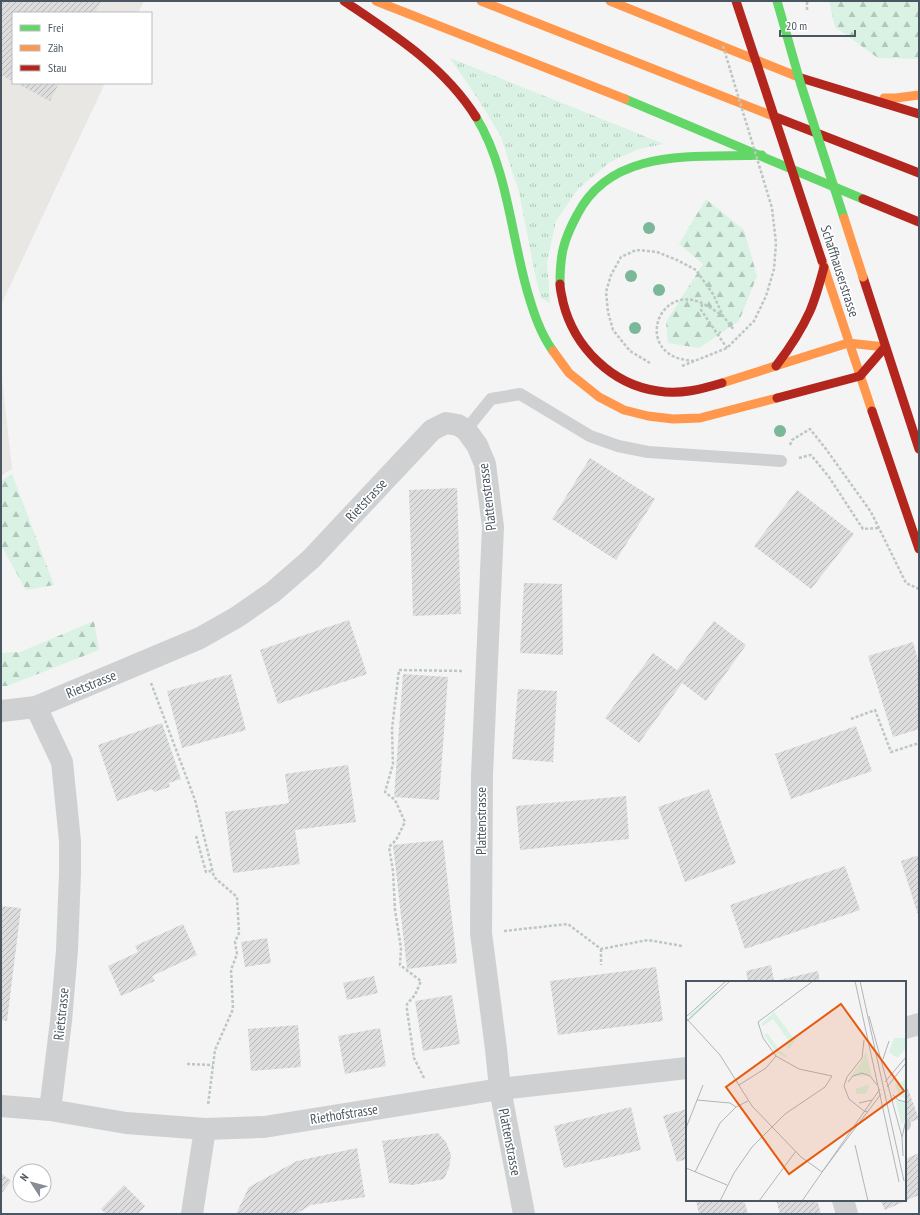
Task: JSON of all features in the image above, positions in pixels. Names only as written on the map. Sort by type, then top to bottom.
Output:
[{"type":"main road","points":[[344,1],[415,51],[434,67],[471,109],[487,139],[501,176],[523,275],[537,322],[547,343],[559,362],[588,391],[610,404],[631,413],[652,418],[676,420],[700,418],[860,376],[885,348]]},
{"type":"main road","points":[[376,1],[668,116],[919,222]]},
{"type":"main road","points":[[481,1],[919,174]]},
{"type":"main road","points":[[610,1],[798,77],[919,114]]},
{"type":"main road","points":[[623,1],[639,13]]},
{"type":"main road","name":"Schaffhauserstrasse","points":[[736,1],[919,550]]},
{"type":"main road","name":"Schaffhauserstrasse","points":[[777,1],[801,85],[919,449]]},
{"type":"main road","points":[[866,97],[896,98],[919,95]]},
{"type":"main road","points":[[762,155],[663,158],[637,164],[613,176],[598,187],[586,200],[568,229],[562,245],[559,274],[560,289],[565,314],[576,336],[594,360],[606,369],[633,384],[647,389],[676,392],[710,387],[849,343],[885,348]]},
{"type":"main road","points":[[776,366],[790,347],[803,325],[812,305],[823,264]]},
{"type":"street","name":"Rietstrasse","points":[[50,1110],[61,1021],[67,950],[70,841],[62,762],[36,707],[200,638],[238,617],[273,592],[311,559],[432,430],[446,423],[458,425],[466,430]]},
{"type":"street","name":"Plattenstrasse","points":[[466,430],[477,445],[486,464],[493,528],[482,775],[481,933],[500,1090],[524,1214]]},
{"type":"street","points":[[1,711],[36,707]]},
{"type":"street","points":[[906,1028],[919,1024]]},
{"type":"street","name":"Riethofstrasse","points":[[1,1106],[50,1110],[126,1123],[206,1120],[264,1127],[500,1090],[686,1068]]},
{"type":"street","points":[[192,1214],[206,1120]]},
{"type":"street","points":[[843,1201],[847,1214]]},
{"type":"lane","points":[[466,430],[491,398],[520,394],[590,436],[618,446],[648,452],[781,461]]},
{"type":"path","points":[[807,1],[807,10]]},
{"type":"path","points":[[678,368],[727,348],[754,321],[766,296],[774,269],[776,243],[772,208],[723,45]]},
{"type":"path","points":[[652,364],[630,351],[613,330],[608,312],[606,292],[611,275],[621,257],[636,250],[657,252],[696,270],[713,294],[723,316],[734,330]]},
{"type":"path","points":[[695,361],[679,360],[668,353],[660,344],[657,327],[660,315],[667,306],[676,300],[685,299],[695,300],[723,316]]},
{"type":"path","points":[[702,304],[701,310],[727,348]]},
{"type":"path","points":[[792,440],[810,429],[871,512],[906,583],[919,589]]},
{"type":"path","points":[[781,461],[811,455],[829,477],[863,529],[879,528]]},
{"type":"path","points":[[143,662],[195,800],[211,871],[214,877],[237,897],[239,933],[235,942],[237,954],[231,970],[233,1009],[215,1050],[206,1120]]},
{"type":"path","points":[[427,1084],[414,1058],[407,1010],[407,1004],[415,995],[421,981],[400,965],[401,948],[395,910],[393,871],[389,847],[396,840],[405,822],[395,800],[385,792],[393,764],[392,729],[399,670],[486,672]]},
{"type":"path","points":[[851,719],[875,710],[891,752],[919,743]]},
{"type":"path","points":[[196,836],[206,872],[211,871]]},
{"type":"path","points":[[481,933],[568,924],[601,949],[648,940],[682,946]]},
{"type":"path","points":[[601,949],[601,965]]},
{"type":"path","points":[[187,1064],[213,1065]]},
{"type":"shaded area","points":[[1,1],[144,1],[138,12],[12,12],[12,84],[105,84],[1,305]]},
{"type":"shaded area","points":[[1,370],[12,469],[1,476]]},
{"type":"green space","points":[[829,1],[919,1],[919,59],[878,58],[835,27]]},
{"type":"green space","points":[[450,58],[664,144],[639,149],[610,162],[578,189],[556,221],[547,262],[550,303],[541,298],[519,192],[501,137],[484,108]]},
{"type":"green space","points":[[706,199],[744,230],[757,276],[739,321],[699,348],[668,343],[666,322],[703,264],[679,244]]},
{"type":"green space","points":[[12,474],[54,585],[26,590],[1,545],[1,481]]},
{"type":"green space","points":[[94,621],[99,650],[7,686],[1,686],[1,653],[20,652]]},
{"type":"building","points":[[1,1],[101,1],[96,12],[12,12],[12,80],[1,75]]},
{"type":"building","points":[[18,84],[58,84],[50,101]]},
{"type":"building","points":[[590,458],[655,499],[616,560],[552,519]]},
{"type":"building","points":[[457,488],[461,614],[413,616],[409,490]]},
{"type":"building","points":[[797,490],[854,534],[811,589],[754,546]]},
{"type":"building","points":[[524,583],[562,584],[563,655],[520,653]]},
{"type":"building","points":[[349,620],[367,674],[278,704],[260,650]]},
{"type":"building","points":[[714,621],[746,645],[706,701],[682,683],[639,743],[605,718],[653,653],[677,670]]},
{"type":"building","points":[[913,642],[919,663],[919,729],[893,737],[868,656]]},
{"type":"building","points":[[231,674],[246,730],[182,748],[167,691]]},
{"type":"building","points":[[403,674],[448,677],[439,800],[394,797]]},
{"type":"building","points":[[518,689],[557,691],[553,762],[512,759]]},
{"type":"building","points":[[162,723],[181,779],[169,783],[170,787],[154,792],[152,789],[117,801],[98,745]]},
{"type":"building","points":[[856,726],[872,771],[791,799],[775,754]]},
{"type":"building","points":[[348,765],[356,822],[295,830],[300,864],[233,873],[225,812],[289,803],[285,774]]},
{"type":"building","points":[[709,789],[736,863],[685,882],[658,807]]},
{"type":"building","points":[[626,796],[629,839],[520,850],[516,806]]},
{"type":"building","points":[[443,840],[457,963],[407,969],[393,845]]},
{"type":"building","points":[[919,855],[919,918],[901,861]]},
{"type":"building","points":[[845,866],[860,910],[745,949],[730,905]]},
{"type":"building","points":[[1,906],[21,908],[7,1021],[1,1020]]},
{"type":"building","points":[[183,924],[197,955],[152,976],[155,981],[121,996],[108,966],[138,952],[135,946]]},
{"type":"building","points":[[267,938],[271,963],[245,967],[241,942]]},
{"type":"building","points":[[771,965],[774,981],[748,981],[746,971]]},
{"type":"building","points":[[656,967],[663,1021],[558,1035],[550,981]]},
{"type":"building","points":[[818,971],[820,981],[774,981]]},
{"type":"building","points":[[374,976],[378,993],[347,1000],[343,983]]},
{"type":"building","points":[[452,995],[460,1044],[423,1051],[415,1001]]},
{"type":"building","points":[[298,1025],[301,1067],[251,1071],[248,1029]]},
{"type":"building","points":[[380,1028],[386,1066],[345,1074],[338,1036]]},
{"type":"building","points":[[906,1084],[919,1119],[906,1124]]},
{"type":"building","points":[[631,1107],[641,1150],[564,1168],[554,1126]]},
{"type":"building","points":[[686,1109],[686,1159],[677,1162],[663,1116]]},
{"type":"building","points":[[438,1133],[446,1142],[451,1155],[449,1168],[444,1179],[413,1185],[389,1183],[382,1141]]},
{"type":"building","points":[[357,1148],[365,1197],[311,1205],[296,1214],[236,1214],[249,1187],[297,1161]]},
{"type":"building","points":[[919,1153],[919,1195],[906,1201],[906,1159]]},
{"type":"building","points":[[1,1173],[11,1181],[1,1194]]},
{"type":"building","points":[[124,1185],[145,1206],[138,1214],[106,1214],[101,1209]]},
{"type":"building","points":[[696,1201],[744,1201],[748,1214],[699,1214]]},
{"type":"building","points":[[776,1201],[817,1201],[821,1214],[780,1214]]},
{"type":"building","points":[[880,1201],[905,1201],[885,1210]]},
{"type":"traffic: fast","points":[[777,1],[801,85],[844,218]]},
{"type":"traffic: fast","points":[[625,99],[863,199]]},
{"type":"traffic: fast","points":[[476,117],[495,157],[502,179],[521,269],[537,322],[553,351]]},
{"type":"traffic: fast","points":[[560,284],[563,248],[572,224],[592,193],[612,177],[634,166],[658,160],[684,157],[762,155]]},
{"type":"traffic: slow","points":[[376,1],[625,99]]},
{"type":"traffic: slow","points":[[481,1],[778,118]]},
{"type":"traffic: slow","points":[[610,1],[801,78]]},
{"type":"traffic: slow","points":[[884,98],[919,95]]},
{"type":"traffic: slow","points":[[844,218],[863,277]]},
{"type":"traffic: slow","points":[[822,261],[872,411]]},
{"type":"traffic: slow","points":[[722,383],[848,343],[885,347]]},
{"type":"traffic: slow","points":[[553,351],[569,373],[599,397],[624,410],[648,416],[673,419],[700,418],[777,398]]},
{"type":"traffic: jam","points":[[344,1],[416,52],[449,82],[476,117]]},
{"type":"traffic: jam","points":[[736,1],[822,261]]},
{"type":"traffic: jam","points":[[801,78],[919,114]]},
{"type":"traffic: jam","points":[[778,118],[919,173]]},
{"type":"traffic: jam","points":[[863,199],[919,222]]},
{"type":"traffic: jam","points":[[776,366],[786,353],[810,311],[824,267]]},
{"type":"traffic: jam","points":[[863,277],[919,449]]},
{"type":"traffic: jam","points":[[560,284],[563,302],[568,318],[576,334],[597,361],[625,381],[641,387],[666,392],[691,391],[722,383]]},
{"type":"traffic: jam","points":[[777,398],[860,376],[885,347]]},
{"type":"traffic: jam","points":[[872,411],[919,549]]}]
